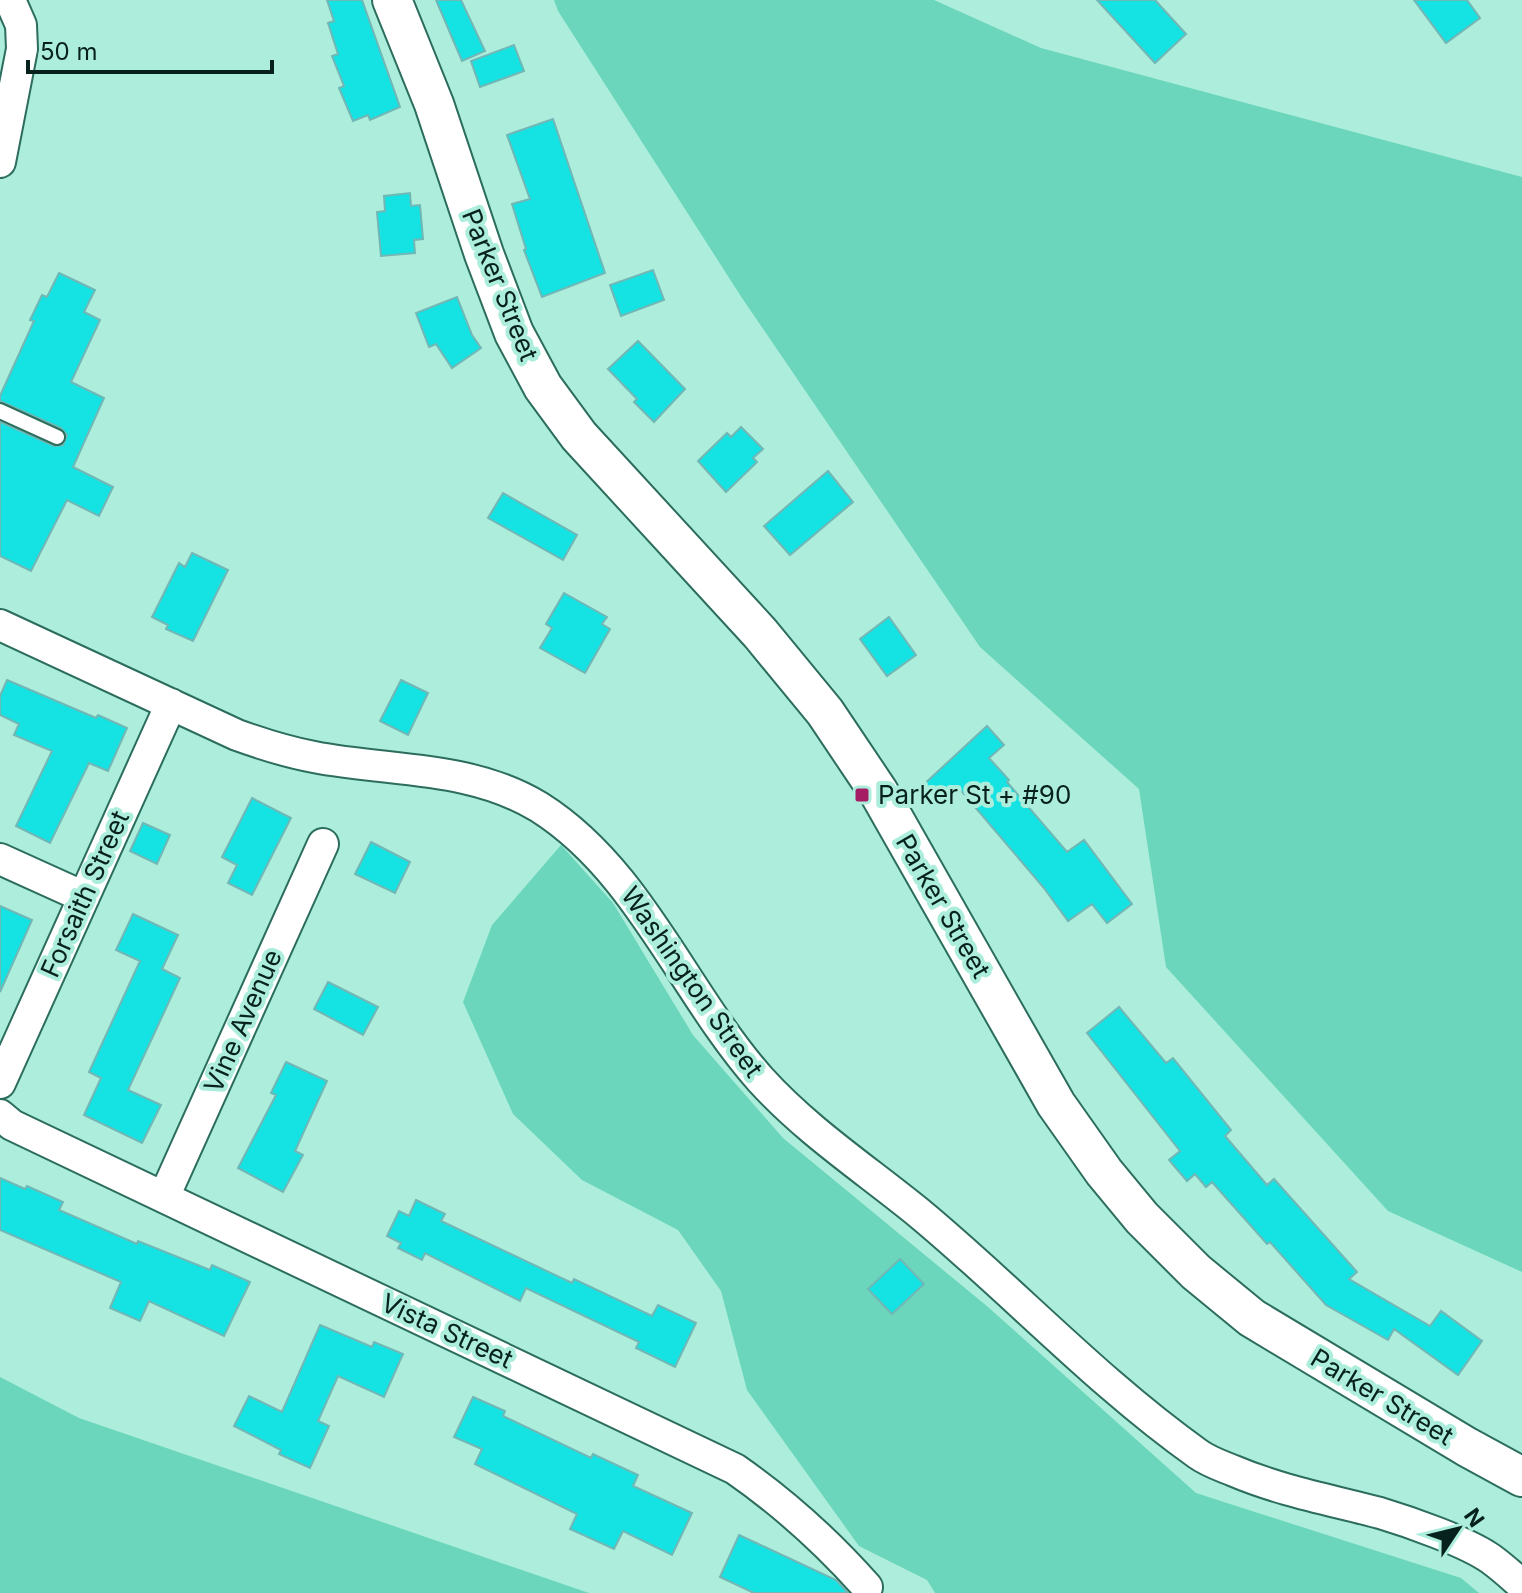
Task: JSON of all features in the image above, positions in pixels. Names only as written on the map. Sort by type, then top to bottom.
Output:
[{"type":"street","name":"Parker Street","points":[[392,0],[434,104],[509,320],[543,387],[579,436],[760,633],[825,712],[878,791],[1056,1104],[1104,1172],[1142,1218],[1196,1272],[1252,1318],[1522,1477]]},
{"type":"street","points":[[0,162],[22,49],[21,25],[12,5]]},
{"type":"street","name":"Washington Street","points":[[0,625],[274,749],[316,758],[465,777],[536,805],[574,831],[623,884],[717,1025],[785,1107],[919,1213],[1145,1414],[1203,1458],[1261,1483],[1426,1528],[1489,1557],[1522,1585]]},
{"type":"street","name":"Forsaith Street","points":[[0,1083],[171,704]]},
{"type":"street","name":"Vine Avenue","points":[[164,1197],[323,844]]},
{"type":"street","points":[[0,859],[84,897]]},
{"type":"street","name":"Vista Street","points":[[0,1115],[12,1125],[735,1469],[780,1501],[836,1552],[867,1587]]},
{"type":"lane","points":[[0,411],[57,437]]},
{"type":"green space","points":[[554,0],[934,0],[1041,48],[1522,177],[1522,1272],[1388,1211],[1166,967],[1139,789],[980,647],[742,298],[558,11]]},
{"type":"green space","points":[[561,845],[613,903],[693,1035],[783,1138],[988,1307],[1196,1493],[1461,1578],[1479,1593],[935,1593],[927,1580],[859,1546],[747,1390],[721,1291],[678,1230],[582,1180],[513,1114],[463,1002],[492,925]]},
{"type":"green space","points":[[0,1377],[79,1418],[589,1593],[0,1593]]},
{"type":"building","points":[[327,0],[362,0],[400,107],[370,120],[368,115],[353,121],[339,88],[344,86],[332,56],[338,54],[328,23],[334,21]]},
{"type":"building","points":[[436,0],[461,0],[485,51],[462,61]]},
{"type":"building","points":[[1097,0],[1155,0],[1186,34],[1155,63]]},
{"type":"building","points":[[1414,0],[1467,0],[1480,18],[1446,43]]},
{"type":"building","points":[[514,45],[524,71],[480,87],[471,61]]},
{"type":"building","points":[[553,119],[605,273],[542,297],[524,250],[512,204],[530,199],[507,135]]},
{"type":"building","points":[[410,193],[411,206],[420,205],[423,239],[414,240],[415,253],[381,256],[377,212],[385,211],[384,196]]},
{"type":"building","points":[[653,270],[664,300],[621,316],[610,285]]},
{"type":"building","points":[[59,273],[95,290],[84,312],[100,320],[71,382],[104,398],[73,467],[113,487],[99,516],[67,500],[31,571],[0,556],[0,422],[54,446],[63,445],[67,435],[61,428],[0,401],[0,396],[34,321],[30,320],[42,295],[47,297]]},
{"type":"building","points":[[457,297],[472,335],[481,348],[452,368],[436,344],[429,347],[416,313]]},
{"type":"building","points":[[638,341],[685,389],[654,422],[608,369]]},
{"type":"building","points":[[741,427],[763,449],[753,458],[757,462],[726,492],[698,461],[727,433],[731,437]]},
{"type":"building","points":[[828,471],[853,502],[790,555],[764,526]]},
{"type":"building","points":[[503,493],[577,535],[563,560],[488,518]]},
{"type":"building","points":[[192,553],[228,570],[193,641],[166,629],[168,625],[152,617],[179,563],[185,567]]},
{"type":"building","points":[[564,593],[607,617],[602,624],[610,629],[585,673],[540,648],[552,628],[546,624]]},
{"type":"building","points":[[889,617],[916,655],[887,676],[860,639]]},
{"type":"building","points":[[7,680],[127,728],[108,771],[89,763],[50,843],[16,826],[52,751],[14,735],[19,724],[0,715],[0,696]]},
{"type":"building","points":[[401,680],[428,693],[408,735],[380,721]]},
{"type":"building","points":[[987,726],[1004,745],[989,758],[1009,780],[1007,782],[1067,852],[1084,840],[1132,904],[1107,923],[1092,904],[1068,921],[958,787],[937,803],[922,786]]},
{"type":"building","points":[[252,798],[291,818],[252,895],[228,883],[237,865],[222,857]]},
{"type":"building","points":[[143,823],[170,835],[157,864],[130,851]]},
{"type":"building","points":[[371,842],[410,862],[395,893],[355,874]]},
{"type":"building","points":[[0,906],[32,920],[0,992]]},
{"type":"building","points":[[133,914],[178,935],[162,969],[180,978],[128,1090],[161,1105],[142,1143],[84,1115],[101,1078],[89,1072],[140,961],[116,950]]},
{"type":"building","points":[[328,982],[378,1007],[363,1035],[314,1009]]},
{"type":"building","points":[[1119,1007],[1166,1063],[1173,1058],[1231,1130],[1225,1136],[1267,1185],[1274,1179],[1357,1272],[1349,1279],[1430,1326],[1441,1311],[1482,1341],[1458,1375],[1394,1329],[1388,1340],[1326,1305],[1212,1182],[1206,1187],[1195,1174],[1187,1181],[1169,1160],[1180,1151],[1087,1033]]},
{"type":"building","points":[[286,1062],[327,1081],[295,1151],[303,1155],[283,1192],[238,1168],[276,1095],[271,1093]]},
{"type":"building","points":[[0,1178],[63,1202],[59,1210],[137,1244],[138,1241],[210,1270],[212,1265],[250,1282],[224,1336],[149,1301],[140,1321],[110,1308],[121,1282],[0,1230]]},
{"type":"building","points":[[416,1200],[445,1214],[441,1221],[572,1283],[574,1279],[652,1316],[658,1305],[696,1323],[675,1367],[636,1348],[639,1342],[526,1288],[520,1301],[425,1253],[422,1260],[398,1248],[401,1243],[387,1236],[399,1211],[409,1216]]},
{"type":"building","points":[[900,1259],[924,1284],[892,1314],[868,1289]]},
{"type":"building","points":[[320,1325],[372,1347],[374,1342],[403,1354],[384,1397],[338,1376],[318,1421],[329,1426],[310,1468],[279,1454],[281,1450],[234,1426],[249,1396],[282,1412]]},
{"type":"building","points":[[473,1397],[505,1411],[503,1416],[591,1458],[593,1454],[638,1475],[633,1486],[692,1513],[672,1555],[623,1531],[614,1549],[570,1529],[577,1514],[475,1464],[482,1449],[454,1437]]},
{"type":"building","points":[[739,1535],[836,1580],[848,1593],[754,1593],[720,1577]]},
{"type":"place","name":"Parker St + #90","points":[[862,795]]}]
